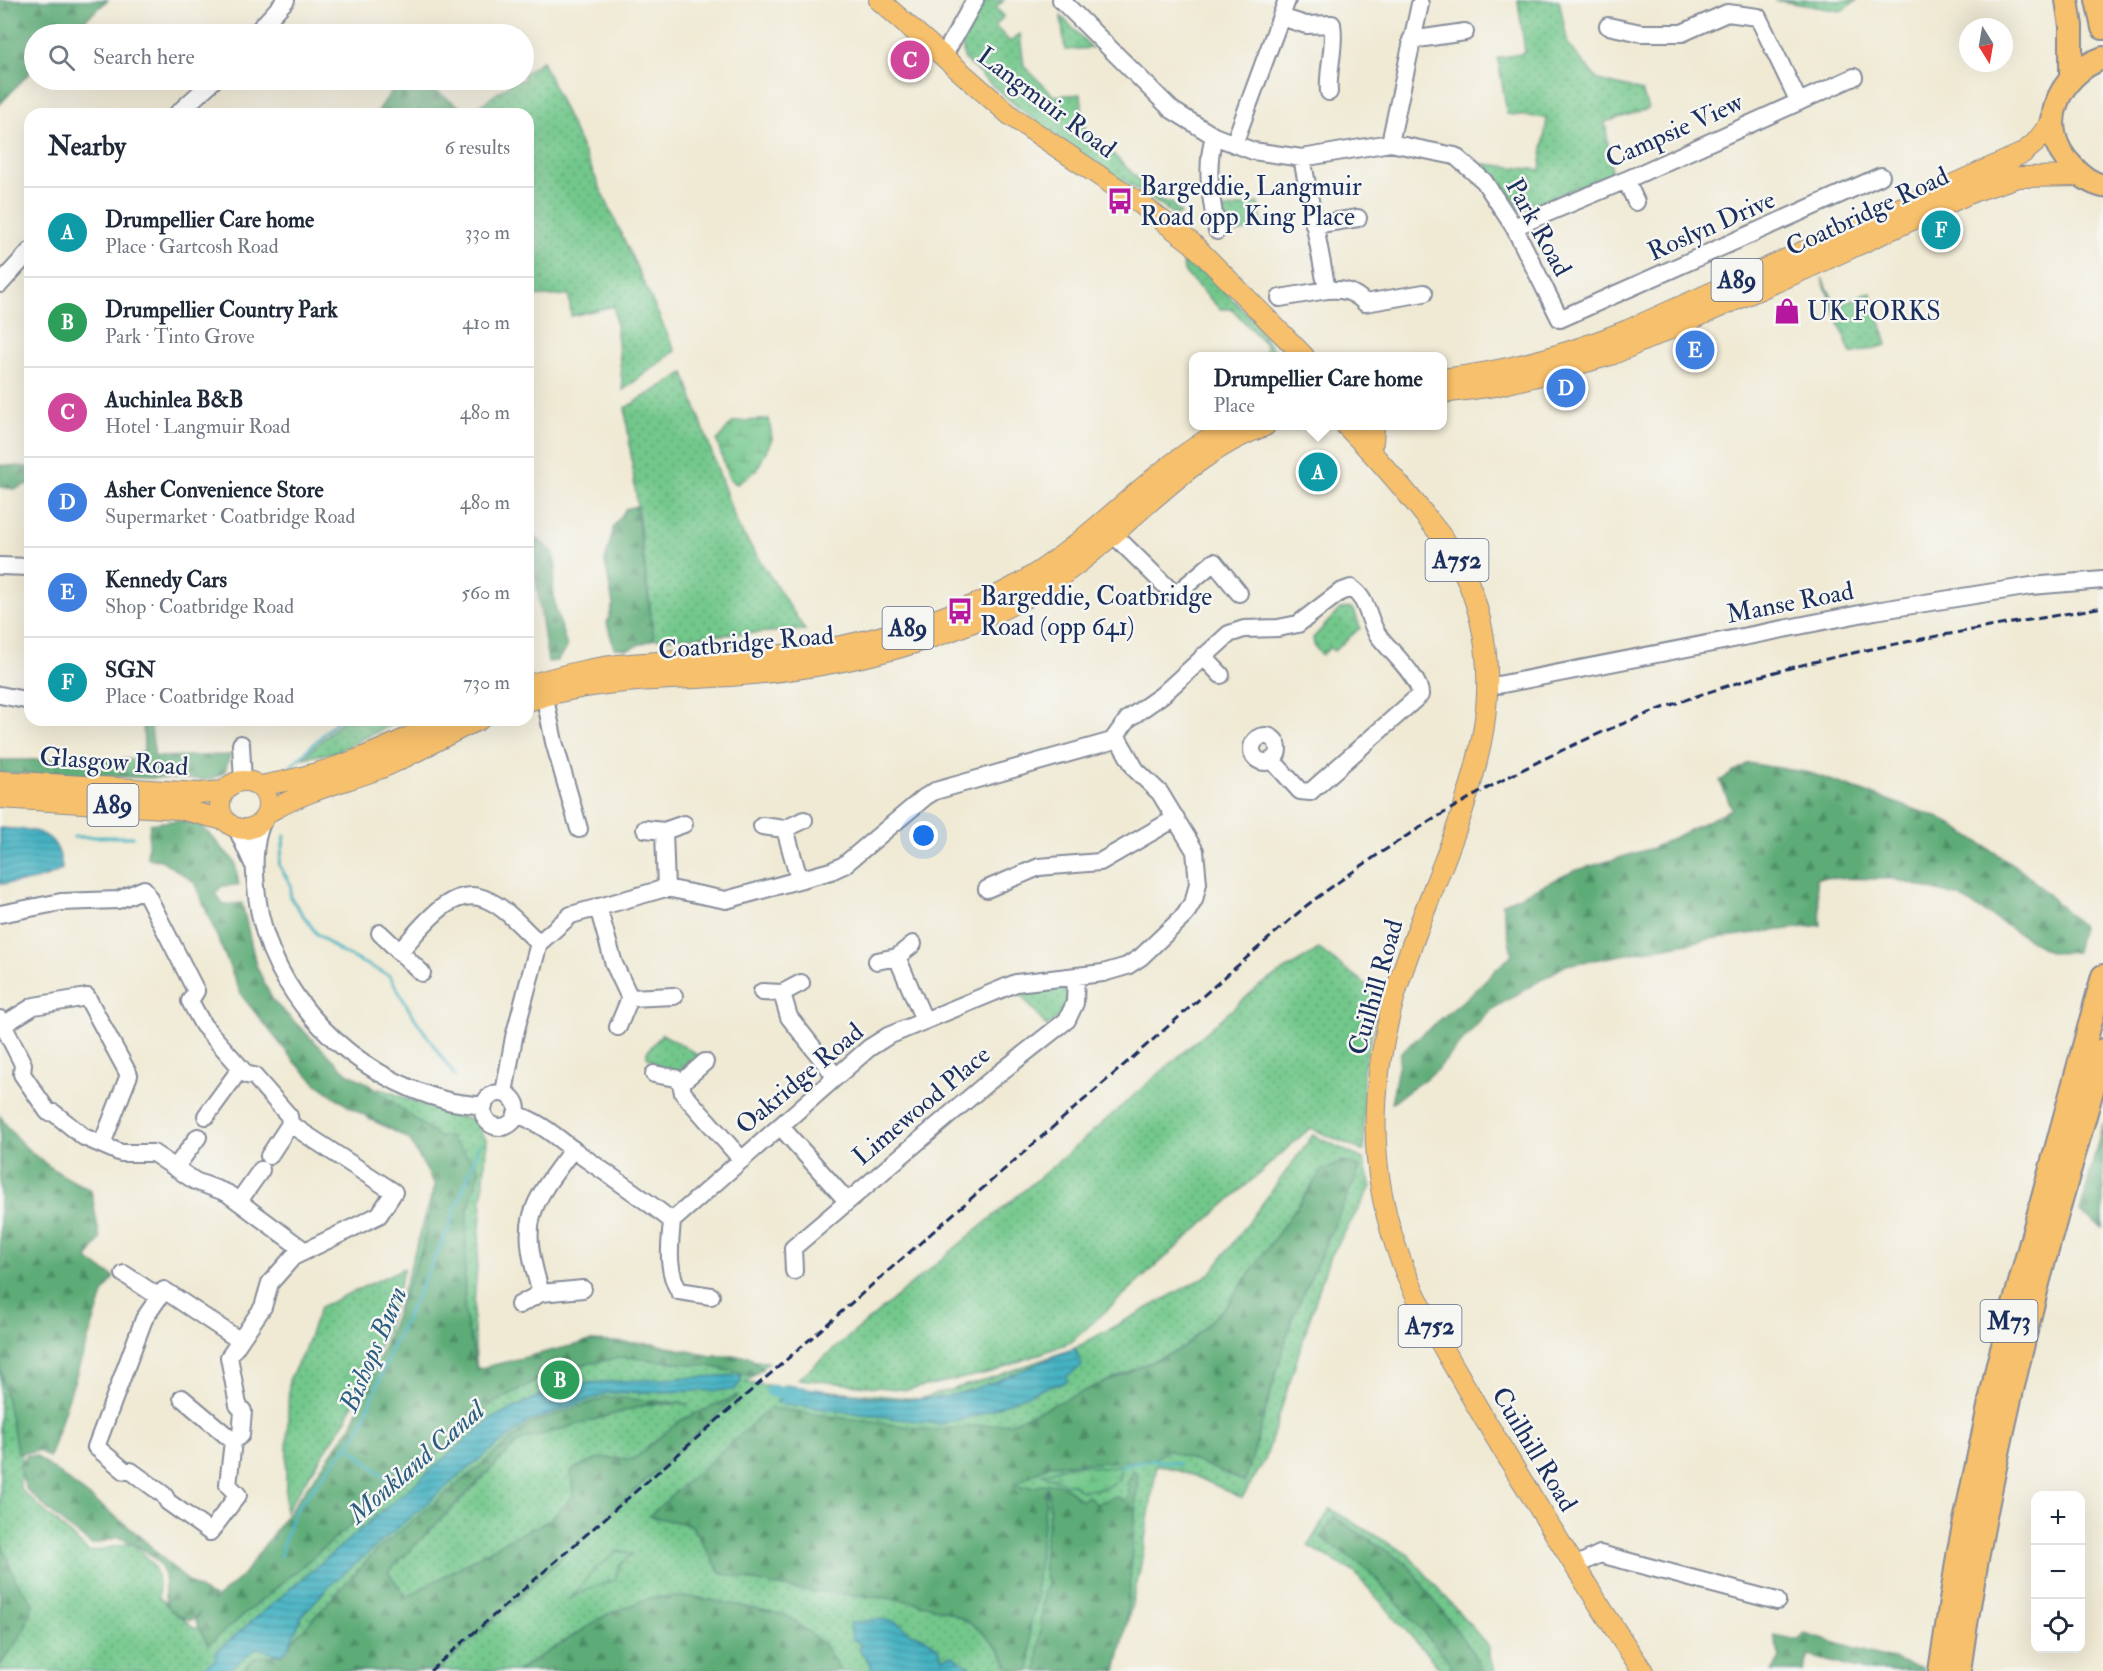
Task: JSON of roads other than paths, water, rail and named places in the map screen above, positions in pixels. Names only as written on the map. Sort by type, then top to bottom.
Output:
[{"type":"highway","points":[[2067,0],[2071,26],[2071,77]]},
{"type":"highway","points":[[2097,0],[2103,28]]},
{"type":"highway","points":[[2103,58],[2087,64],[2071,77],[2058,97],[2053,120],[2056,141],[2066,160],[2081,176],[2103,186]]},
{"type":"highway","name":"M73","points":[[1940,1671],[1959,1550],[1998,1364],[2103,976]]},
{"type":"highway","name":"M73","points":[[1959,1671],[1975,1570],[2010,1402],[2037,1287],[2103,1050]]},
{"type":"main road","name":"Langmuir Road","points":[[879,0],[1011,116],[1138,202],[1192,243],[1299,352]]},
{"type":"main road","name":"Coatbridge Road","points":[[1447,379],[1472,376],[1528,363],[1628,330],[2023,153],[2036,143],[2053,120]]},
{"type":"main road","name":"Coatbridge Road","points":[[1447,392],[1530,378],[1611,354],[1810,267],[1975,191],[2018,177],[2081,176]]},
{"type":"main road","name":"Langmuir Road","points":[[1264,317],[1288,352]]},
{"type":"main road","name":"Coatbridge Road","points":[[535,691],[627,664],[740,659],[849,644],[946,616],[1018,584],[1074,548],[1188,451],[1224,430]]},
{"type":"main road","name":"Coatbridge Road","points":[[535,691],[646,678],[729,676],[793,669],[904,646],[974,622],[1026,597],[1075,566],[1218,450],[1257,430]]},
{"type":"main road","name":"A752","points":[[1350,430],[1397,480]]},
{"type":"main road","name":"A752","points":[[1374,434],[1397,480]]},
{"type":"main road","name":"Cuilhill Road","points":[[1397,480],[1460,563],[1483,630],[1487,655],[1488,687],[1486,726],[1479,763],[1396,992],[1386,1030],[1376,1106],[1377,1158],[1389,1227],[1414,1296],[1514,1469],[1642,1671]]},
{"type":"main road","name":"A89","points":[[224,791],[252,784],[292,781],[368,757],[431,726]]},
{"type":"main road","points":[[224,791],[220,804],[231,824],[256,826],[265,816],[297,795],[379,769],[467,726]]},
{"type":"main road","name":"Glasgow Road","points":[[0,781],[199,793],[224,791]]},
{"type":"main road","points":[[252,784],[268,803],[265,816]]},
{"type":"main road","name":"Glasgow Road","points":[[0,798],[180,809],[231,824]]},
{"type":"street","points":[[264,24],[286,0]]},
{"type":"street","name":"Park Road","points":[[1061,0],[1172,110],[1214,136],[1234,144],[1253,151],[1302,158],[1390,143],[1455,156],[1484,181],[1514,227],[1560,319]]},
{"type":"street","points":[[1234,144],[1287,0]]},
{"type":"street","points":[[943,57],[968,3]]},
{"type":"street","points":[[1390,143],[1420,4]]},
{"type":"street","points":[[1608,26],[1641,33],[1682,33],[1727,13],[1758,17],[1799,102]]},
{"type":"street","points":[[1281,17],[1306,25],[1332,24],[1334,38],[1327,74],[1329,92]]},
{"type":"street","points":[[1411,40],[1466,32]]},
{"type":"street","name":"Campsie View","points":[[1514,227],[1626,180],[1854,77]]},
{"type":"street","points":[[184,108],[203,90]]},
{"type":"street","points":[[1214,136],[1209,155],[1208,177],[1216,231]]},
{"type":"street","points":[[1302,158],[1327,290]]},
{"type":"street","name":"Roslyn Drive","points":[[1560,319],[1662,265],[1881,176]]},
{"type":"street","points":[[1626,180],[1636,202]]},
{"type":"street","points":[[1314,225],[1358,218]]},
{"type":"street","points":[[0,284],[24,258]]},
{"type":"street","points":[[1280,298],[1343,289],[1359,296],[1365,303],[1424,293]]},
{"type":"street","points":[[1113,534],[1176,595],[1214,562],[1239,592]]},
{"type":"street","points":[[0,566],[24,567]]},
{"type":"street","name":"Manse Road","points":[[1488,687],[1886,609],[2031,586],[2103,580]]},
{"type":"street","points":[[504,1093],[514,1037],[539,943],[571,915],[666,888],[726,900],[844,866],[935,791],[1112,741],[1128,719],[1162,695],[1217,642],[1236,631],[1298,624],[1340,592],[1350,588],[1367,605],[1378,635],[1418,683],[1420,689],[1416,700],[1310,792],[1300,791],[1272,760]]},
{"type":"street","points":[[1203,656],[1221,675]]},
{"type":"street","points":[[535,691],[554,742],[579,828]]},
{"type":"street","points":[[0,695],[24,699]]},
{"type":"street","name":"Oakridge Road","points":[[672,1221],[879,1041],[1016,983],[1103,973],[1127,966],[1141,957],[1190,908],[1196,892],[1198,867],[1191,844],[1160,793],[1136,770],[1117,737]]},
{"type":"street","points":[[241,744],[252,784]]},
{"type":"street","points":[[265,816],[256,834],[254,868],[259,909],[270,945],[295,994],[318,1023],[351,1054],[390,1079],[449,1102],[484,1106]]},
{"type":"street","points":[[987,889],[1039,867],[1100,862],[1176,818]]},
{"type":"street","points":[[762,826],[785,829],[804,820]]},
{"type":"street","points":[[231,824],[254,868]]},
{"type":"street","points":[[645,829],[664,831],[684,824]]},
{"type":"street","points":[[785,829],[799,879]]},
{"type":"street","points":[[664,831],[666,888]]},
{"type":"street","points":[[0,914],[61,902],[118,900],[144,889],[196,991],[190,1001],[203,1025],[247,1075],[254,1076],[290,1116],[291,1124],[239,1201]]},
{"type":"street","points":[[399,952],[442,907],[465,897],[486,899],[539,943]]},
{"type":"street","points":[[598,907],[614,964],[630,998],[618,1027]]},
{"type":"street","points":[[380,933],[422,973]]},
{"type":"street","points":[[877,961],[897,957],[913,944]]},
{"type":"street","points":[[897,957],[924,1020]]},
{"type":"street","name":"Limewood Place","points":[[794,1271],[794,1248],[987,1083],[1067,1020],[1075,1003],[1076,976]]},
{"type":"street","points":[[762,992],[782,993],[801,983]]},
{"type":"street","points":[[782,993],[789,1017],[836,1077]]},
{"type":"street","points":[[630,998],[674,996]]},
{"type":"street","points":[[102,1144],[129,1075],[87,997],[34,1006],[2,1022],[23,1064],[22,1074],[48,1112],[54,1113],[84,1137],[121,1153],[153,1153],[195,1181],[227,1193],[305,1251]]},
{"type":"street","points":[[681,1083],[705,1062]]},
{"type":"street","points":[[206,1116],[241,1068]]},
{"type":"street","points":[[654,1074],[675,1077],[681,1083],[690,1101],[742,1160]]},
{"type":"street","points":[[504,1093],[515,1101],[516,1114],[511,1122],[497,1126],[486,1119],[484,1106],[492,1095],[504,1093]]},
{"type":"street","points":[[516,1114],[535,1120],[672,1221],[670,1268],[672,1294],[711,1296]]},
{"type":"street","points":[[239,1340],[164,1290],[144,1319],[96,1447],[125,1471],[131,1472],[164,1495],[168,1502],[210,1532],[238,1494],[228,1485],[233,1441],[241,1435],[243,1412],[238,1405],[229,1357],[263,1307],[270,1283],[293,1257],[379,1215],[393,1192],[291,1124]]},
{"type":"street","points":[[780,1126],[847,1201]]},
{"type":"street","points":[[175,1168],[198,1137]]},
{"type":"street","points":[[541,1293],[528,1248],[530,1219],[542,1191],[573,1149]]},
{"type":"street","points":[[124,1274],[159,1297]]},
{"type":"street","points":[[519,1305],[541,1293],[584,1289]]},
{"type":"street","points":[[182,1398],[233,1441]]},
{"type":"street","points":[[1575,1566],[1600,1554],[1777,1601]]},
{"type":"water","points":[[0,828],[33,831],[50,839],[60,856],[62,869],[32,881],[0,884]]},
{"type":"water","points":[[1075,1348],[1082,1366],[1067,1376],[1068,1380],[978,1415],[940,1424],[777,1403],[784,1385],[860,1396],[898,1399],[936,1398],[988,1384]]},
{"type":"water","points":[[741,1375],[741,1382],[734,1390],[607,1393],[530,1421],[472,1465],[328,1587],[302,1616],[288,1648],[281,1655],[257,1648],[227,1671],[199,1671],[215,1660],[217,1651],[491,1419],[564,1384]]},
{"type":"water","points":[[880,1619],[896,1622],[937,1647],[943,1658],[953,1655],[974,1671],[871,1671],[871,1665],[859,1649],[861,1644],[852,1639],[850,1623]]},
{"type":"waterway","name":"Bishops Burn","points":[[290,767],[332,726]]},
{"type":"waterway","name":"Bishops Burn","points":[[285,836],[279,865],[291,885],[290,897],[316,933],[341,952],[390,976],[410,1011],[455,1076]]},
{"type":"waterway","points":[[74,837],[133,837]]},
{"type":"waterway","name":"Bishops Burn","points":[[280,1556],[293,1513],[359,1431],[394,1343],[449,1228],[480,1144]]},
{"type":"waterway","name":"Monkland Canal","points":[[771,1391],[796,1394]]},
{"type":"waterway","points":[[348,1445],[381,1474]]},
{"type":"waterway","points":[[1121,1467],[1134,1462],[1150,1461],[1179,1464]]},
{"type":"waterway","points":[[383,1476],[391,1484]]},
{"type":"railway","points":[[430,1671],[1306,906],[1358,868],[1412,833],[1466,800],[1580,742],[1699,695],[1761,676],[1845,655],[1931,637],[2103,607]]},
{"type":"place","name":"Auchinlea B&B","points":[[910,60]]},
{"type":"place","name":"Bargeddie, Langmuir Road opp King Place","points":[[1120,201]]},
{"type":"place","name":"SGN","points":[[1941,230]]},
{"type":"place","name":"UK FORKS","points":[[1787,311]]},
{"type":"place","name":"Kennedy Cars","points":[[1695,350]]},
{"type":"place","name":"Asher Convenience Store","points":[[1566,388]]},
{"type":"place","name":"Drumpellier Care home","points":[[1318,472]]},
{"type":"place","name":"Bargeddie, Coatbridge Road (opp 641)","points":[[960,611]]},
{"type":"place","name":"Drumpellier Country Park","points":[[560,1380]]}]
